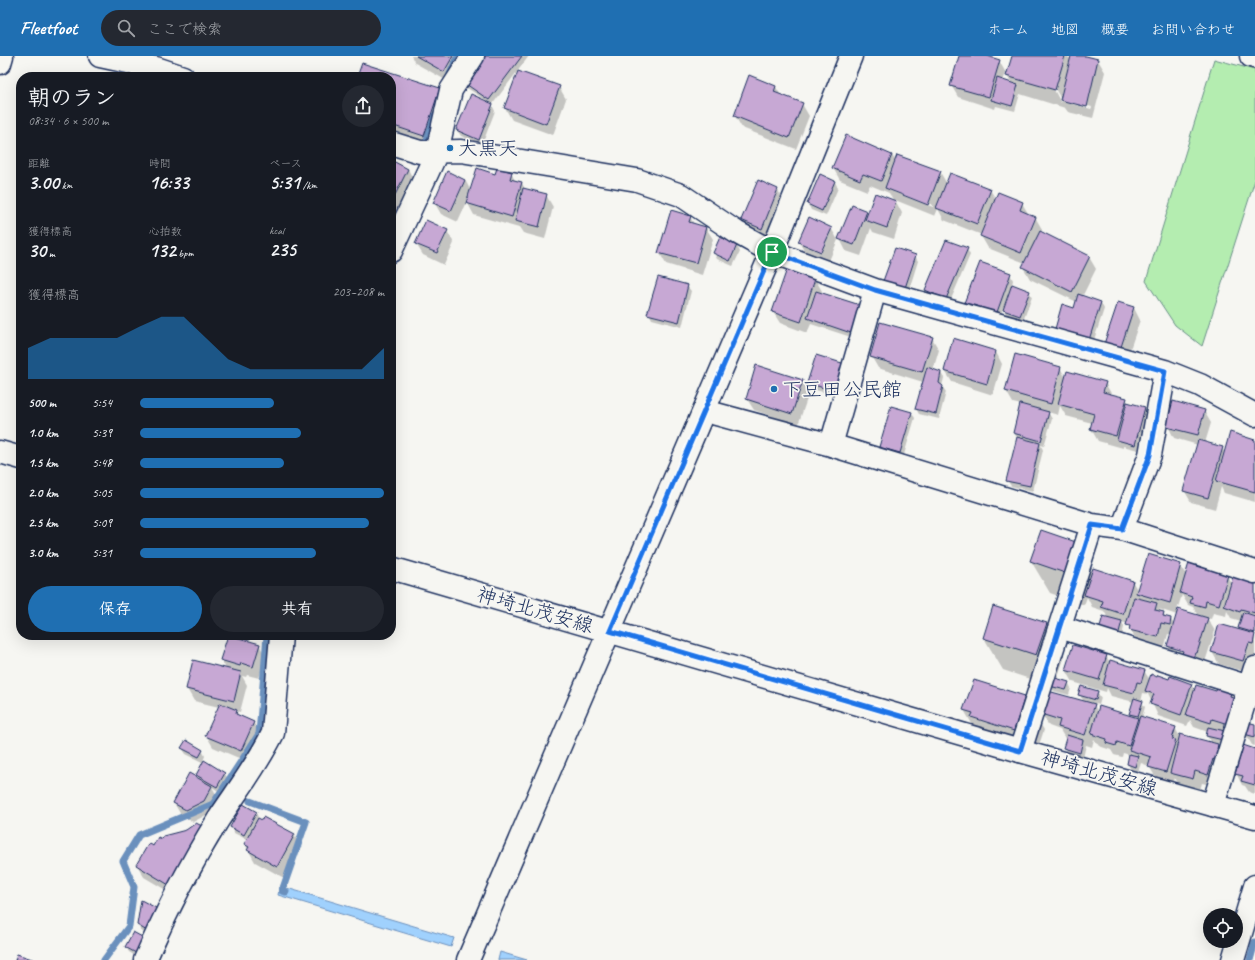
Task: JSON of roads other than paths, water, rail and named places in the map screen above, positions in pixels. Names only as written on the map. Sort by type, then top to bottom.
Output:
[{"type":"street","points":[[0,63],[2,56]]},
{"type":"street","points":[[100,56],[168,72]]},
{"type":"street","points":[[396,238],[451,90],[473,56]]},
{"type":"street","points":[[468,960],[705,411],[772,252],[851,56]]},
{"type":"street","points":[[1251,56],[1255,57]]},
{"type":"street","points":[[396,144],[428,152],[461,151],[637,180],[681,195],[736,232],[772,252],[875,290],[1165,371],[1200,385],[1255,415]]},
{"type":"street","points":[[832,446],[875,290]]},
{"type":"street","points":[[1122,529],[1150,455],[1165,371]]},
{"type":"street","points":[[705,411],[832,446],[1092,525],[1122,529],[1255,572]]},
{"type":"street","points":[[0,452],[16,457]]},
{"type":"street","points":[[1020,751],[1092,525]]},
{"type":"street","name":"神埼北茂安線","points":[[396,569],[1020,751],[1255,817]]},
{"type":"street","points":[[1060,627],[1252,678],[1213,805]]},
{"type":"street","points":[[145,960],[178,889],[218,821],[267,746],[273,733],[281,640]]},
{"type":"street","points":[[1233,960],[1255,886]]},
{"type":"water","points":[[280,886],[454,938],[451,947],[278,895]]},
{"type":"water","points":[[500,952],[527,960],[498,960]]},
{"type":"waterway","points":[[450,74],[458,56]]},
{"type":"waterway","points":[[424,149],[435,115]]},
{"type":"waterway","points":[[104,960],[129,926],[134,887],[123,861],[139,835],[213,804],[259,734],[267,640]]},
{"type":"waterway","points":[[250,801],[306,822],[282,891],[286,892]]},
{"type":"waterway","points":[[1250,960],[1255,942]]},
{"type":"place","name":"大黒天","points":[[450,148]]},
{"type":"place","name":"下豆田公民館","points":[[774,389]]}]
